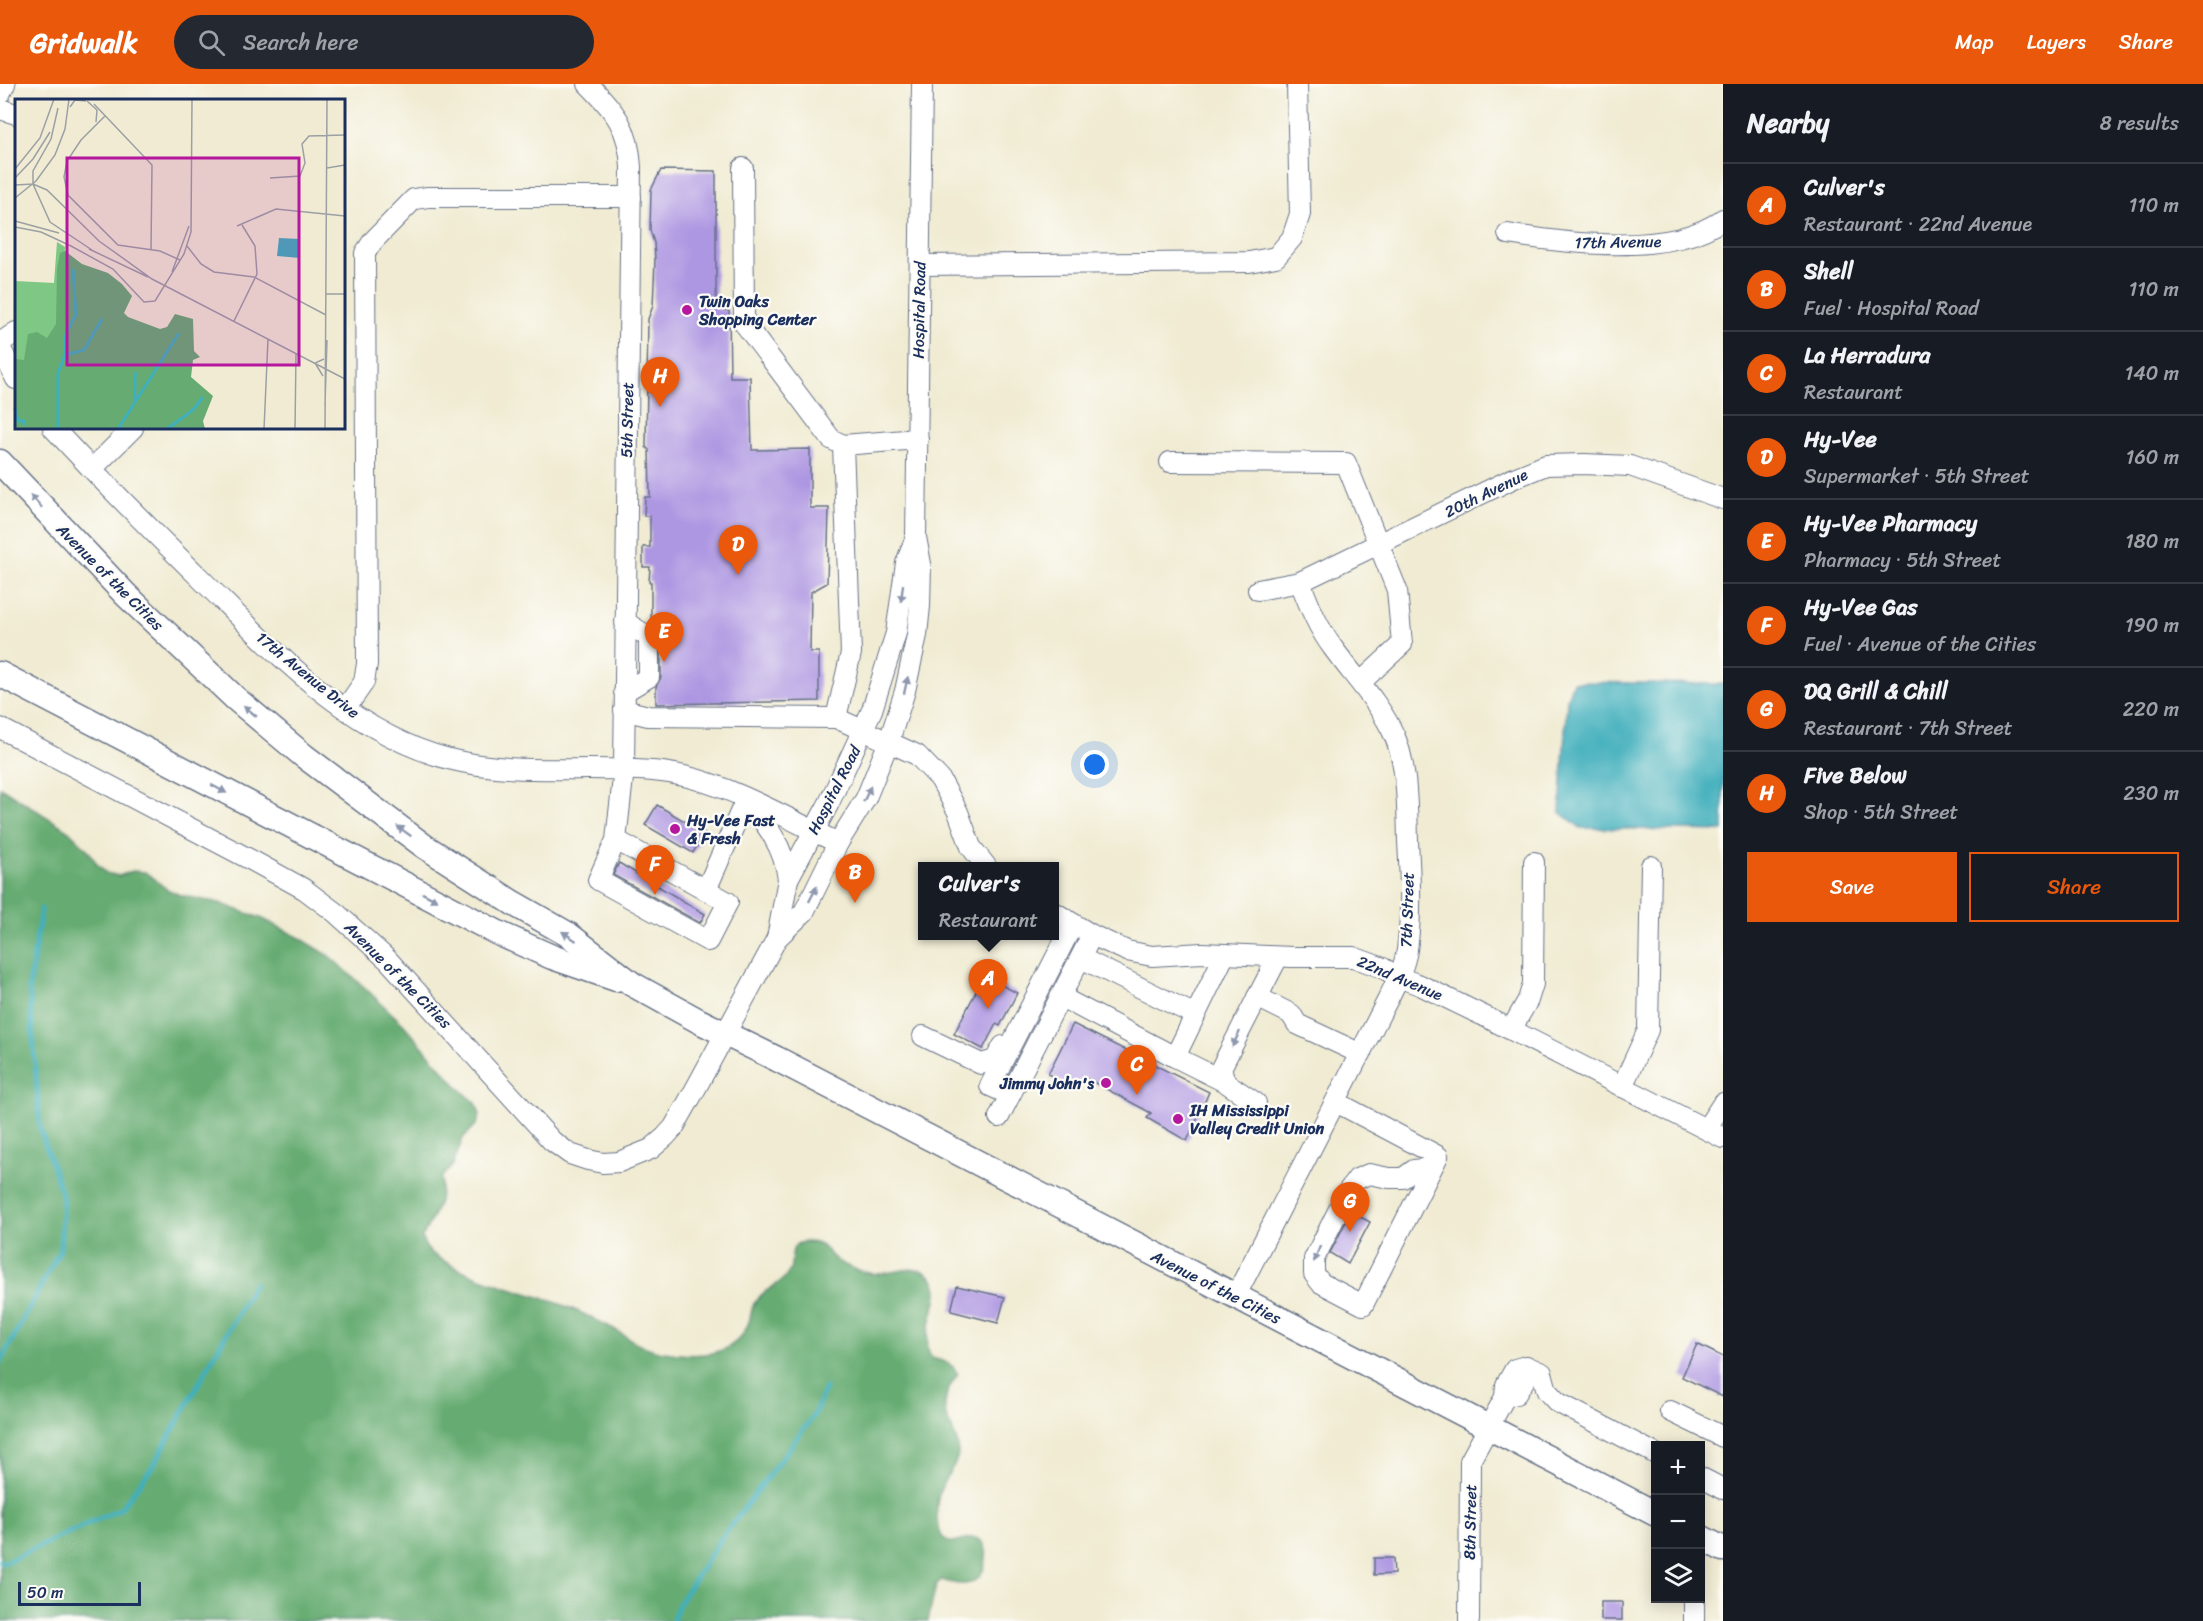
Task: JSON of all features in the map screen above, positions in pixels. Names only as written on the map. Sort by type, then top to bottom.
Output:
[{"type":"main road","name":"Avenue of the Cities","points":[[0,462],[126,595],[236,699],[304,756],[432,851],[513,903],[569,935],[632,984]]},
{"type":"main road","name":"Avenue of the Cities","points":[[0,657],[47,683],[182,769]]},
{"type":"main road","name":"Avenue of the Cities","points":[[0,674],[498,933],[552,957],[632,984],[1015,1182]]},
{"type":"main road","name":"Avenue of the Cities","points":[[777,1059],[1651,1511]]},
{"type":"main road","points":[[1705,1540],[1723,1549]]},
{"type":"street","points":[[0,94],[5,84]]},
{"type":"street","name":"5th Street","points":[[588,84],[612,107],[628,137],[632,167],[624,769],[616,840],[598,880],[708,941],[728,902],[706,890]]},
{"type":"street","name":"Hospital Road","points":[[777,938],[804,912],[838,843],[866,798],[890,741],[905,691],[917,635],[921,564],[916,537],[922,84]]},
{"type":"street","points":[[920,265],[1249,262],[1276,257],[1292,238],[1300,214],[1297,84]]},
{"type":"street","points":[[0,109],[15,114]]},
{"type":"street","points":[[743,168],[744,323],[831,439],[843,445],[918,439]]},
{"type":"street","points":[[346,708],[364,682],[367,664],[365,254],[373,241],[414,199],[428,196],[631,196]]},
{"type":"street","name":"17th Avenue","points":[[1508,234],[1575,244],[1648,243],[1692,236],[1711,228],[1723,219]]},
{"type":"street","points":[[15,333],[0,345],[15,377]]},
{"type":"street","name":"17th Avenue Drive","points":[[54,429],[119,499],[267,644],[324,693],[379,731],[402,743],[449,759],[478,765],[542,769],[624,769],[689,777],[718,786],[838,843]]},
{"type":"street","points":[[92,469],[132,429]]},
{"type":"street","points":[[836,718],[851,653],[843,445]]},
{"type":"street","points":[[1170,462],[1346,463],[1397,590],[1402,645],[1361,682]]},
{"type":"street","name":"20th Avenue","points":[[1258,590],[1300,582],[1514,478],[1546,465],[1630,466],[1723,499]]},
{"type":"street","name":"Hospital Road","points":[[725,1033],[745,1001],[777,938],[788,879],[864,730],[881,686],[896,633],[906,563],[916,537]]},
{"type":"street","name":"7th Street","points":[[1234,1297],[1361,1054],[1398,977],[1407,951],[1410,892],[1403,765],[1395,738],[1372,697],[1332,647],[1312,613],[1300,582]]},
{"type":"street","points":[[624,701],[648,716],[836,718],[890,741],[916,755],[940,779],[958,812],[971,847],[982,862]]},
{"type":"street","name":"Avenue of the Cities","points":[[0,728],[304,889],[336,913],[388,960],[552,1141],[570,1154],[603,1163],[619,1162],[651,1149],[674,1127],[725,1033]]},
{"type":"street","points":[[616,840],[706,890],[746,799],[767,825],[780,848],[786,862],[788,879]]},
{"type":"street","points":[[1511,1030],[1528,1000],[1533,984],[1534,862]]},
{"type":"street","points":[[1622,1087],[1648,1030],[1651,866]]},
{"type":"street","name":"22nd Avenue","points":[[1059,915],[1092,935],[1127,951],[1152,956],[1202,953],[1278,957],[1353,957],[1420,985],[1714,1134]]},
{"type":"street","points":[[1010,1095],[990,1086],[1073,924]]},
{"type":"street","points":[[999,1117],[1092,935]]},
{"type":"street","points":[[1174,1056],[1225,954]]},
{"type":"street","points":[[1225,1082],[1221,1068],[1278,957]]},
{"type":"street","points":[[1081,958],[1195,1015]]},
{"type":"street","points":[[924,1036],[981,1064],[995,1060],[1040,971],[1054,960]]},
{"type":"street","points":[[1061,997],[1225,1082],[1256,1103]]},
{"type":"street","points":[[1257,997],[1291,1014],[1297,1024],[1361,1054]]},
{"type":"street","points":[[1336,1102],[1438,1156],[1432,1168],[1363,1305],[1321,1282],[1314,1274],[1314,1259],[1348,1191],[1357,1179],[1370,1174],[1403,1178],[1414,1170],[1432,1168]]},
{"type":"street","points":[[1714,1134],[1723,1103]]},
{"type":"street","name":"8th Street","points":[[1468,1621],[1470,1461],[1505,1397],[1506,1386],[1515,1369],[1526,1366],[1542,1373],[1547,1391],[1557,1402],[1651,1451]]},
{"type":"street","points":[[1670,1411],[1723,1437]]},
{"type":"street","points":[[1705,1480],[1723,1489]]},
{"type":"street","points":[[1694,1603],[1694,1621]]},
{"type":"green space","points":[[0,787],[69,831],[106,873],[119,876],[133,871],[145,872],[168,890],[180,895],[219,903],[263,919],[300,938],[328,955],[404,1025],[458,1087],[476,1103],[480,1115],[477,1124],[463,1138],[453,1165],[442,1177],[439,1202],[422,1237],[429,1251],[449,1264],[479,1278],[560,1304],[646,1347],[678,1354],[706,1354],[726,1349],[736,1342],[747,1326],[752,1308],[758,1298],[789,1272],[792,1252],[800,1243],[818,1244],[839,1262],[865,1272],[881,1274],[913,1269],[927,1273],[933,1279],[937,1296],[928,1337],[931,1358],[950,1364],[958,1374],[948,1391],[945,1408],[957,1440],[958,1453],[939,1495],[938,1523],[942,1537],[946,1541],[956,1542],[973,1538],[982,1542],[986,1558],[983,1570],[977,1579],[964,1584],[941,1580],[936,1585],[928,1621],[0,1621]]},
{"type":"water","points":[[1573,682],[1723,684],[1723,831],[1581,828],[1560,812],[1567,699]]},
{"type":"building","points":[[661,170],[716,171],[716,308],[729,311],[730,377],[750,377],[752,450],[810,449],[810,508],[829,508],[827,583],[811,592],[810,652],[819,652],[819,701],[656,704],[656,687],[661,677],[661,637],[656,626],[651,624],[650,567],[643,567],[643,547],[650,547],[650,516],[644,516],[645,497],[650,497],[649,450],[646,447],[648,319],[653,306],[655,260],[654,243],[650,230],[651,190]]},
{"type":"building","name":"Hy-Vee Fast & Fresh","points":[[657,805],[705,833],[693,853],[645,825]]},
{"type":"building","points":[[619,863],[705,914],[700,923],[613,875]]},
{"type":"building","points":[[984,976],[1017,993],[1000,1026],[996,1024],[983,1049],[954,1034]]},
{"type":"building","points":[[1073,1024],[1209,1092],[1187,1141],[1147,1118],[1151,1113],[1084,1077],[1076,1091],[1048,1074]]},
{"type":"building","points":[[1351,1212],[1370,1222],[1348,1264],[1330,1253]]},
{"type":"building","points":[[957,1286],[1005,1297],[998,1323],[951,1311]]},
{"type":"building","points":[[1697,1344],[1723,1357],[1723,1397],[1682,1377]]},
{"type":"building","points":[[1374,1558],[1393,1558],[1394,1574],[1374,1575]]},
{"type":"building","points":[[1601,1602],[1622,1602],[1622,1620],[1601,1620]]},
{"type":"waterway","points":[[0,1363],[60,1250],[63,1199],[40,1128],[29,987],[41,909]]},
{"type":"waterway","points":[[0,1561],[3,1563],[120,1509],[153,1466],[254,1284]]},
{"type":"waterway","points":[[673,1621],[679,1603],[718,1543],[814,1415],[825,1388]]},
{"type":"place","name":"Twin Oaks Shopping Center","points":[[687,310]]},
{"type":"place","name":"Five Below","points":[[660,407]]},
{"type":"place","name":"Hy-Vee","points":[[738,575]]},
{"type":"place","name":"Hy-Vee Pharmacy","points":[[664,662]]},
{"type":"place","name":"Hy-Vee Fast & Fresh","points":[[675,829]]},
{"type":"place","name":"Hy-Vee Gas","points":[[655,895]]},
{"type":"place","name":"Shell","points":[[855,903]]},
{"type":"place","name":"Culver's","points":[[988,1009]]},
{"type":"place","name":"Jimmy John's","points":[[1106,1083]]},
{"type":"place","name":"La Herradura","points":[[1137,1095]]},
{"type":"place","name":"IH Mississippi Valley Credit Union","points":[[1178,1119]]},
{"type":"place","name":"DQ Grill & Chill","points":[[1350,1232]]}]
